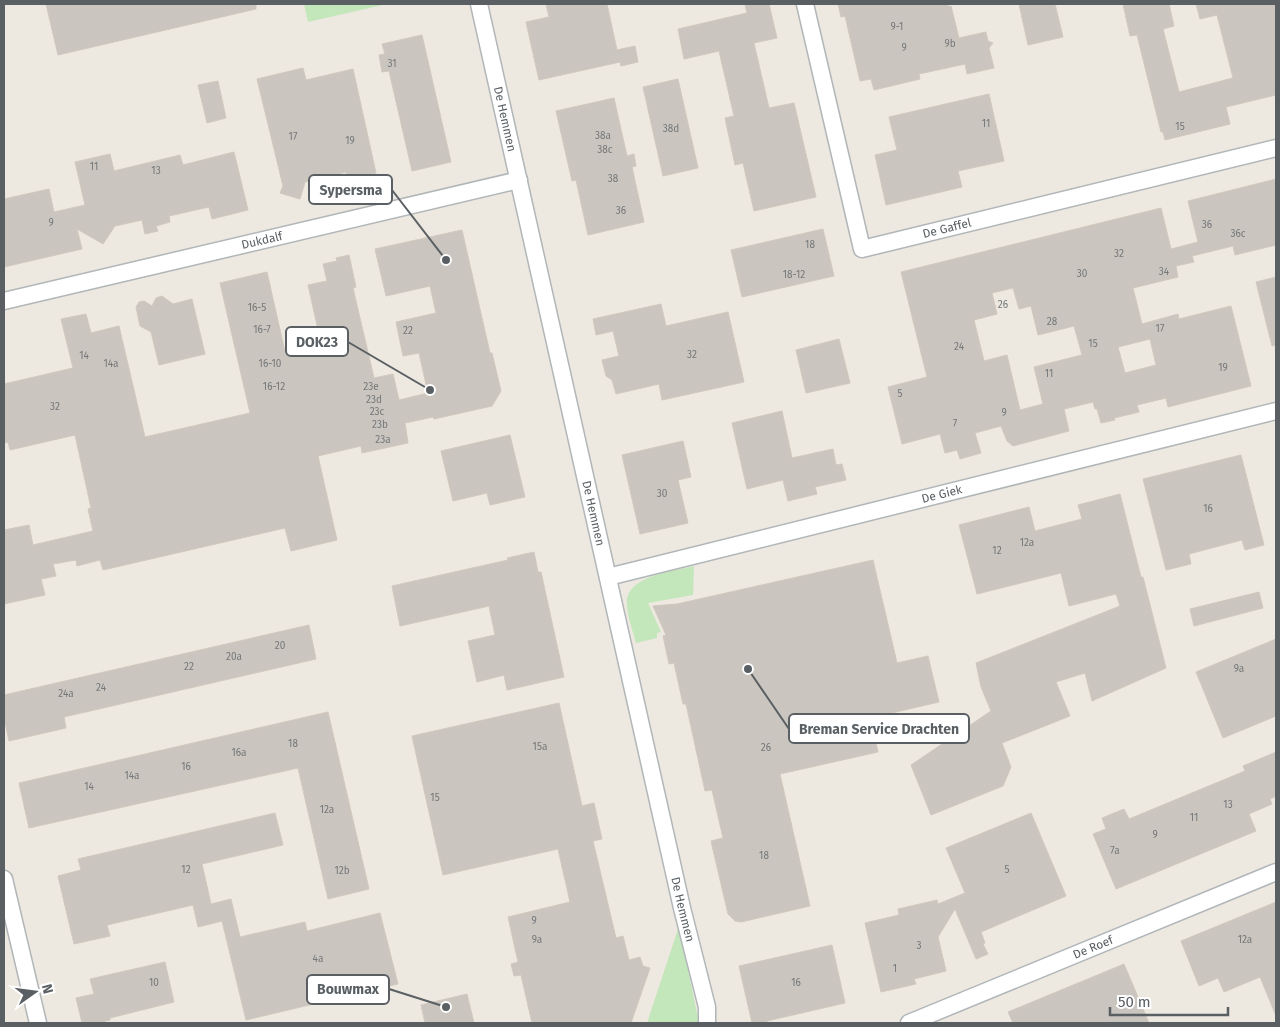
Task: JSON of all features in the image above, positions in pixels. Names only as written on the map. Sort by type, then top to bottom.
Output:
[{"type":"street","name":"De Hemmen","points":[[479,4],[680,898],[707,1007],[707,1023]]},
{"type":"street","name":"De Gaffel","points":[[805,4],[862,249],[1276,148]]},
{"type":"street","name":"Dukdalf","points":[[4,301],[519,180]]},
{"type":"street","name":"De Giek","points":[[608,577],[1276,411]]},
{"type":"street","name":"De Roef","points":[[909,1023],[1276,872]]},
{"type":"street","points":[[4,879],[38,1023]]},
{"type":"green space","points":[[304,4],[387,4],[308,22]]},
{"type":"green space","points":[[694,566],[693,595],[648,603],[661,632],[657,633],[657,638],[636,643],[627,609],[628,595],[634,587],[652,576]]},
{"type":"green space","points":[[679,926],[699,1023],[647,1023]]},
{"type":"building","points":[[46,4],[256,4],[256,9],[58,55]]},
{"type":"building","points":[[546,4],[607,4],[617,50],[635,46],[638,62],[621,66],[620,62],[539,80],[526,22],[549,17]]},
{"type":"building","points":[[745,4],[769,4],[777,38],[754,43],[769,108],[794,103],[816,197],[754,211],[743,163],[735,165],[725,118],[734,116],[719,51],[684,59],[678,29],[747,13]]},
{"type":"building","points":[[838,4],[948,4],[948,7],[951,6],[959,38],[986,32],[988,41],[993,43],[989,48],[994,68],[967,74],[965,64],[919,74],[920,79],[874,90],[871,79],[860,81],[845,16],[841,17]]},
{"type":"building","points":[[1019,4],[1055,4],[1063,37],[1028,45]]},
{"type":"building","points":[[1123,4],[1169,4],[1174,26],[1163,29],[1179,92],[1233,78],[1217,15],[1200,19],[1196,4],[1276,4],[1276,95],[1226,107],[1230,124],[1165,140],[1163,132],[1161,132],[1137,35],[1130,36]]},
{"type":"building","points":[[422,35],[451,162],[412,171],[389,71],[382,72],[379,55],[385,54],[382,44]]},
{"type":"building","points":[[303,68],[306,80],[353,69],[376,173],[347,180],[346,172],[305,182],[300,199],[280,193],[283,186],[257,79]]},
{"type":"building","points":[[678,79],[698,168],[663,176],[643,87]]},
{"type":"building","points":[[218,81],[226,118],[207,123],[198,85]]},
{"type":"building","points":[[989,94],[1004,161],[958,171],[962,187],[886,205],[875,155],[897,150],[889,117]]},
{"type":"building","points":[[614,98],[627,156],[634,154],[636,166],[632,167],[644,222],[588,235],[576,180],[572,181],[556,111]]},
{"type":"building","points":[[234,152],[248,210],[212,219],[209,207],[169,216],[170,222],[156,226],[158,231],[145,234],[142,220],[115,226],[103,244],[77,229],[82,249],[4,267],[4,199],[49,189],[54,212],[85,205],[75,162],[110,154],[114,171],[180,155],[183,165]]},
{"type":"building","points":[[1276,179],[1276,245],[1235,255],[1233,246],[1192,256],[1194,262],[1176,266],[1178,277],[1133,288],[1142,324],[1178,314],[1179,319],[1231,306],[1251,386],[1168,407],[1166,398],[1137,405],[1139,412],[1101,423],[1093,402],[1064,409],[1069,431],[1013,446],[1007,441],[1001,426],[975,433],[981,453],[960,459],[957,450],[945,453],[940,434],[902,444],[888,387],[927,377],[901,272],[1161,208],[1171,249],[1198,242],[1188,201]],"holes":[[[1013,288],[1019,309],[1031,306],[1038,335],[1074,326],[1082,355],[1034,367],[1043,404],[1020,410],[1007,355],[984,361],[974,320],[997,314],[992,293]],[[1150,339],[1156,365],[1125,373],[1118,347]]]},
{"type":"building","points":[[823,229],[834,276],[742,297],[731,250]]},
{"type":"building","points":[[462,230],[490,353],[492,353],[501,391],[492,406],[434,419],[433,417],[405,423],[408,443],[362,453],[361,446],[318,456],[337,540],[291,551],[285,528],[103,570],[100,560],[77,566],[76,560],[53,564],[56,576],[41,579],[45,595],[4,604],[4,530],[29,525],[33,545],[93,531],[88,509],[91,508],[75,435],[10,450],[8,442],[4,443],[4,384],[73,368],[61,319],[86,314],[91,333],[119,326],[145,437],[250,413],[220,283],[267,272],[285,352],[321,343],[308,285],[327,281],[323,264],[337,261],[336,258],[349,255],[356,287],[353,288],[374,378],[393,374],[399,400],[428,393],[419,353],[403,356],[396,322],[436,313],[430,286],[386,296],[375,249]]},
{"type":"building","points":[[1276,277],[1276,345],[1272,346],[1256,282]]},
{"type":"building","points":[[162,296],[173,304],[192,299],[205,354],[159,365],[151,332],[140,326],[136,307],[139,302],[144,301],[152,306],[156,298]]},
{"type":"building","points":[[661,304],[666,326],[728,312],[744,382],[662,400],[659,384],[616,394],[612,380],[606,376],[602,360],[619,356],[613,331],[596,335],[593,319]]},
{"type":"building","points":[[839,339],[850,383],[806,393],[796,350]]},
{"type":"building","points":[[782,411],[792,458],[833,449],[836,465],[842,464],[846,480],[815,487],[817,494],[788,501],[783,480],[747,489],[732,423]]},
{"type":"building","points":[[510,435],[525,497],[490,505],[487,493],[453,501],[441,451]]},
{"type":"building","points":[[683,441],[691,477],[678,480],[688,523],[640,534],[622,455]]},
{"type":"building","points":[[1241,455],[1264,545],[1245,550],[1242,540],[1189,554],[1191,564],[1166,570],[1143,479]]},
{"type":"building","points":[[1120,494],[1166,668],[1092,701],[1085,673],[1056,682],[1070,716],[1002,743],[1011,767],[1003,786],[931,815],[911,765],[991,711],[981,687],[976,663],[1120,606],[1116,594],[1069,606],[1061,573],[977,594],[959,525],[1029,507],[1035,531],[1082,519],[1078,505]]},
{"type":"building","points":[[534,552],[538,572],[541,572],[564,677],[507,690],[504,675],[477,682],[468,641],[495,635],[489,606],[400,626],[392,586],[508,560],[507,558]]},
{"type":"building","points":[[873,560],[897,663],[928,656],[939,702],[870,718],[878,752],[780,774],[810,906],[741,922],[735,921],[728,914],[711,841],[723,838],[712,790],[705,791],[686,704],[683,704],[674,663],[669,664],[663,636],[666,635],[653,606],[677,604]]},
{"type":"building","points":[[1259,592],[1263,608],[1194,626],[1190,609]]},
{"type":"building","points":[[309,625],[316,659],[64,717],[66,728],[9,741],[4,717],[4,695]]},
{"type":"building","points":[[1276,639],[1276,716],[1223,738],[1196,672]]},
{"type":"building","points":[[559,703],[582,806],[594,803],[602,839],[593,841],[616,938],[623,936],[629,960],[640,957],[643,966],[650,968],[631,1023],[532,1023],[521,975],[514,976],[511,964],[518,962],[508,917],[570,902],[558,849],[443,875],[412,736]]},
{"type":"building","points":[[328,712],[369,889],[328,899],[298,768],[29,828],[19,783]]},
{"type":"building","points":[[1276,752],[1276,796],[1270,799],[1272,804],[1249,814],[1256,831],[1116,889],[1093,834],[1106,829],[1102,818],[1124,809],[1129,819],[1245,771],[1243,766]]},
{"type":"building","points":[[275,813],[283,845],[202,864],[211,904],[231,899],[240,937],[305,922],[307,931],[380,913],[398,984],[246,1020],[222,921],[198,927],[193,905],[107,925],[110,936],[74,944],[58,876],[81,870],[78,859]]},
{"type":"building","points":[[1031,813],[1066,896],[981,932],[985,943],[983,944],[988,954],[976,959],[955,909],[938,937],[946,971],[914,979],[916,984],[881,992],[865,923],[899,915],[898,909],[937,900],[938,904],[965,893],[946,848]]},
{"type":"building","points":[[1276,902],[1276,1016],[1260,977],[1224,992],[1218,978],[1199,986],[1181,941]]},
{"type":"building","points":[[832,945],[845,1003],[767,1021],[767,1023],[752,1023],[739,966]]},
{"type":"building","points":[[165,962],[174,1002],[110,1018],[110,1020],[98,1023],[82,1023],[76,998],[94,994],[90,979]]},
{"type":"building","points":[[1124,964],[1149,1023],[1013,1023],[1008,1012]]},
{"type":"building","points":[[467,994],[474,1023],[425,1023],[421,1005]]},
{"type":"place","name":"Sypersma","points":[[446,260]]},
{"type":"place","name":"DOK23","points":[[430,390]]},
{"type":"place","name":"Breman Service Drachten","points":[[748,669]]},
{"type":"place","name":"Bouwmax","points":[[446,1007]]}]
